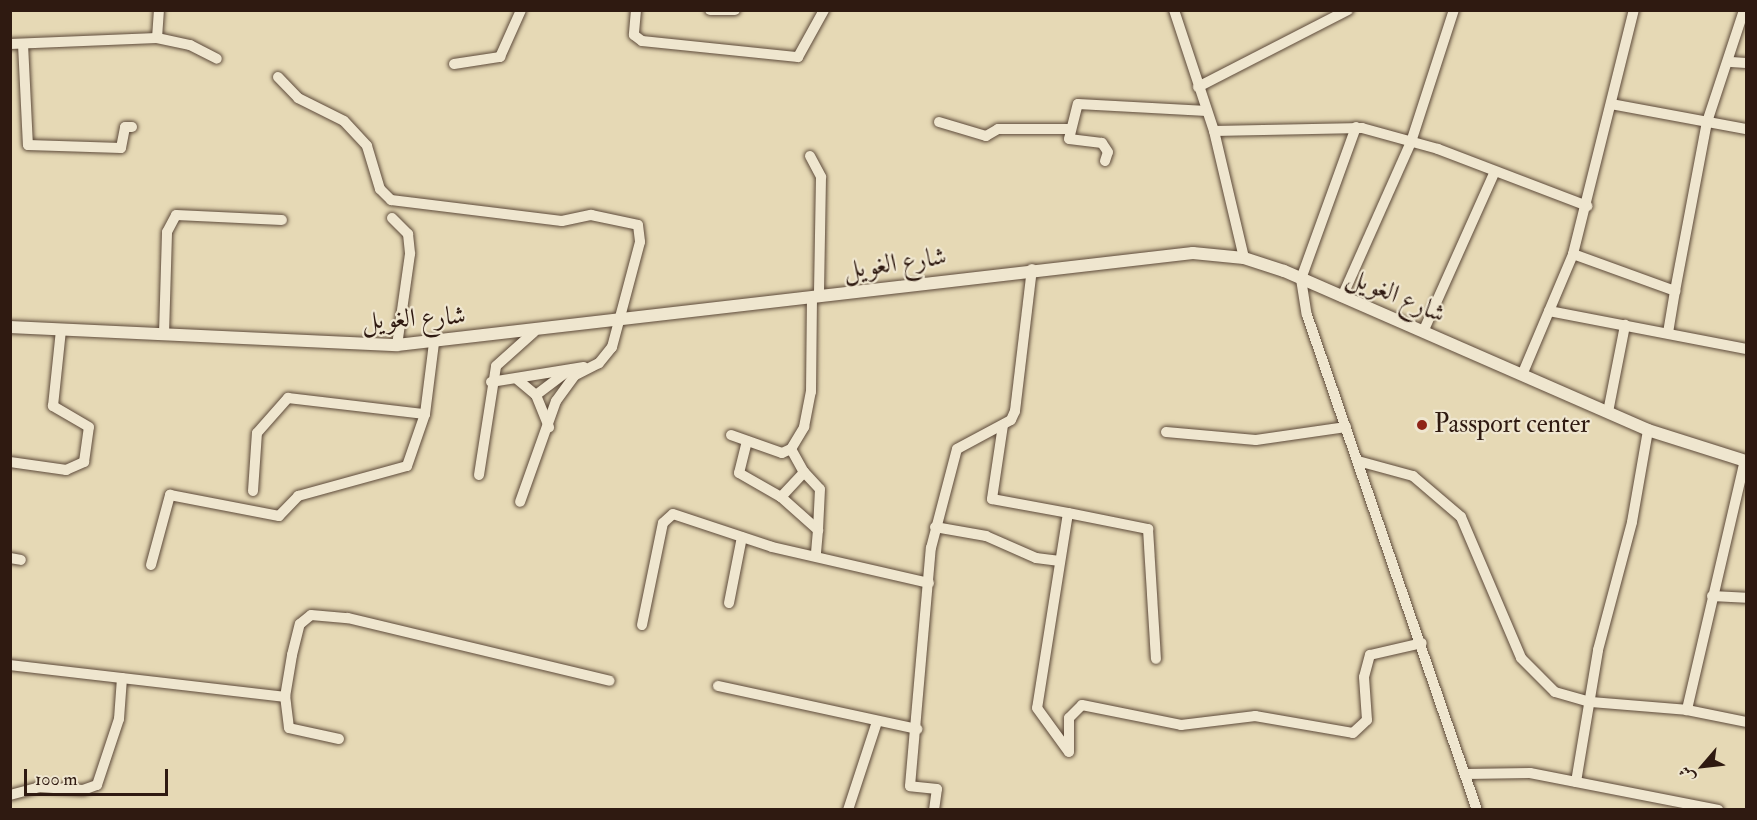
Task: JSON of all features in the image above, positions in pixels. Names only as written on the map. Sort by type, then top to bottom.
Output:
[{"type":"street","points":[[157,38],[159,10]]},
{"type":"street","points":[[454,64],[500,57],[510,45],[520,10]]},
{"type":"street","points":[[636,10],[634,34],[642,41],[798,57],[824,10]]},
{"type":"street","points":[[710,10],[735,10]]},
{"type":"street","points":[[1174,10],[1214,131],[1244,258]]},
{"type":"street","points":[[1198,87],[1348,10]]},
{"type":"street","points":[[1342,297],[1411,142],[1454,10]]},
{"type":"street","points":[[1522,375],[1573,254],[1587,206],[1634,10]]},
{"type":"street","points":[[1668,333],[1707,122],[1731,62],[1744,10]]},
{"type":"street","points":[[10,44],[157,38],[186,43],[217,59]]},
{"type":"street","points":[[23,44],[28,145],[121,148],[124,128],[132,127]]},
{"type":"street","points":[[1731,62],[1746,63]]},
{"type":"street","points":[[278,77],[298,98],[344,121],[367,147],[380,189],[391,200],[562,221],[591,215],[638,225],[640,242],[606,357],[564,389],[520,502]]},
{"type":"street","points":[[1105,161],[1108,152],[1102,143],[1069,139],[1068,129],[1083,102],[1207,111]]},
{"type":"street","points":[[1611,104],[1746,129]]},
{"type":"street","points":[[939,122],[986,136],[998,129],[1068,129]]},
{"type":"street","points":[[1356,128],[1300,279],[1307,315],[1422,643],[1477,810]]},
{"type":"street","points":[[1214,131],[1356,128],[1411,142],[1587,206]]},
{"type":"street","points":[[731,435],[782,453],[791,449],[804,427],[811,392],[821,177],[810,156]]},
{"type":"street","points":[[1424,332],[1494,173]]},
{"type":"street","points":[[164,334],[167,232],[176,215],[282,220]]},
{"type":"street","points":[[392,218],[408,234],[410,254],[397,345]]},
{"type":"street","name":"شارع الغويل","points":[[10,327],[397,345],[434,343],[1032,269],[1193,253],[1244,258],[1300,279],[1648,430],[1746,460]]},
{"type":"street","points":[[1573,254],[1675,291]]},
{"type":"street","points":[[934,810],[937,789],[910,786],[935,527],[957,449],[1003,425],[1015,411],[1032,269]]},
{"type":"street","points":[[1549,312],[1746,349]]},
{"type":"street","points":[[1608,412],[1625,326]]},
{"type":"street","points":[[10,462],[66,470],[84,462],[89,428],[53,406],[61,330]]},
{"type":"street","points":[[479,475],[491,382],[500,360],[534,332]]},
{"type":"street","points":[[151,565],[170,495],[279,516],[298,496],[407,466],[425,414],[434,343]]},
{"type":"street","points":[[491,382],[518,380],[593,366]]},
{"type":"street","points":[[536,395],[570,369]]},
{"type":"street","points":[[518,380],[536,395],[549,427]]},
{"type":"street","points":[[253,490],[257,433],[288,398],[425,414]]},
{"type":"street","points":[[1003,425],[992,499],[1148,529],[1156,659]]},
{"type":"street","points":[[1166,432],[1256,440],[1346,427]]},
{"type":"street","points":[[1576,782],[1590,702],[1648,430]]},
{"type":"street","points":[[747,441],[739,473],[781,497],[818,530]]},
{"type":"street","points":[[791,449],[804,472],[820,489],[816,554]]},
{"type":"street","points":[[1687,710],[1746,460]]},
{"type":"street","points":[[1358,461],[1413,476],[1461,517],[1521,658],[1555,692],[1590,702],[1687,710],[1746,722]]},
{"type":"street","points":[[781,497],[804,472]]},
{"type":"street","points":[[642,625],[669,515],[678,513],[742,537],[929,583]]},
{"type":"street","points":[[1068,513],[1037,708],[1069,752],[1069,718],[1082,705],[1181,725],[1255,717],[1353,733],[1367,720],[1364,677],[1370,655],[1422,643]]},
{"type":"street","points":[[935,527],[986,536],[1036,558],[1060,561]]},
{"type":"street","points":[[729,603],[742,537]]},
{"type":"street","points":[[1713,596],[1746,598]]},
{"type":"street","points":[[339,739],[292,733],[285,697],[300,624],[318,614],[610,681]]},
{"type":"street","points":[[10,665],[285,697]]},
{"type":"street","points":[[10,795],[39,787],[83,790],[97,785],[119,719],[122,678]]},
{"type":"street","points":[[718,686],[917,729]]},
{"type":"street","points":[[848,810],[877,722]]},
{"type":"street","points":[[1466,774],[1530,773],[1718,810]]},
{"type":"place","name":"Passport center","points":[[1422,425]]}]
